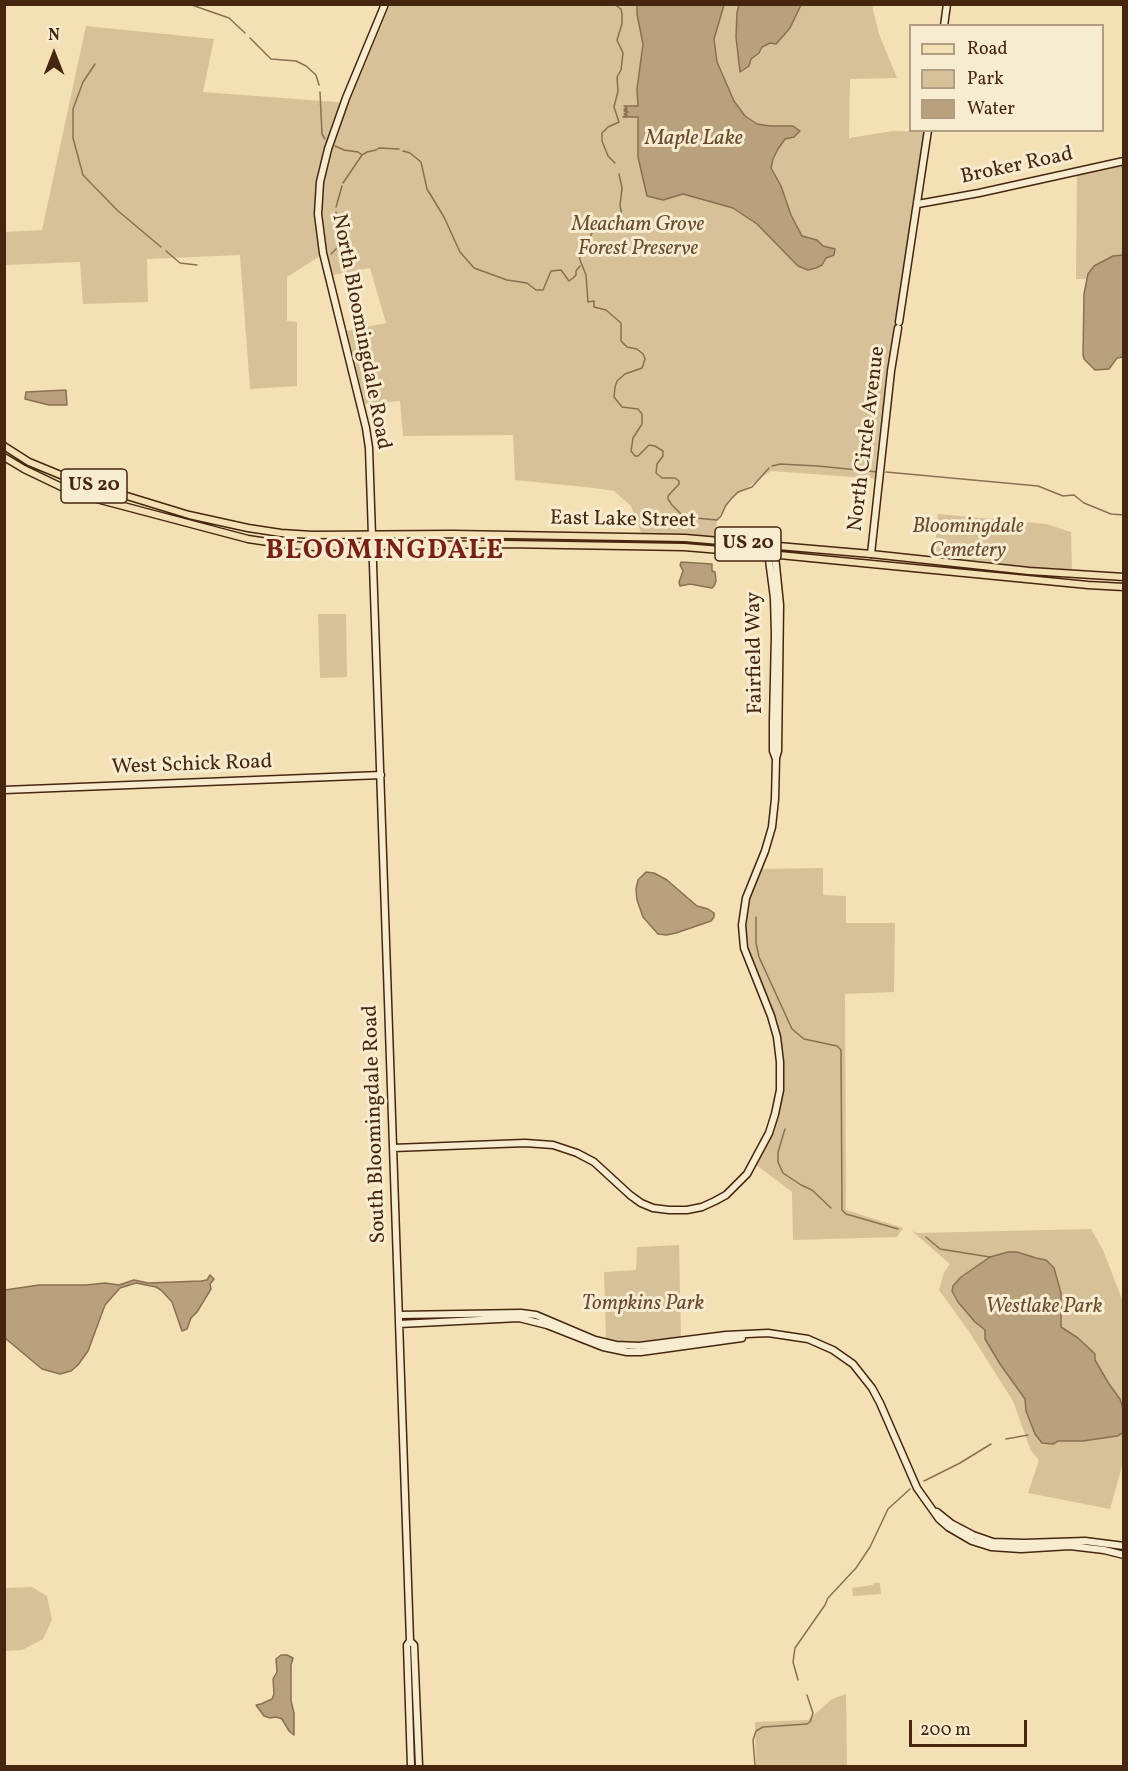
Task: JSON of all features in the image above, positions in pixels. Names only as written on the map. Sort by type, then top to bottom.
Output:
[{"type":"main road","name":"US 20","points":[[4,446],[29,462],[58,475],[198,517],[281,533],[372,535]]},
{"type":"main road","name":"US 20","points":[[4,457],[75,493],[248,539],[303,547],[372,546]]},
{"type":"main road","name":"East Lake Street","points":[[372,535],[685,538],[871,554],[1019,570],[1124,577]]},
{"type":"main road","points":[[505,544],[518,535]]},
{"type":"main road","name":"East Lake Street","points":[[372,546],[505,544],[684,547],[1124,587]]},
{"type":"street","name":"North Bloomingdale Road","points":[[372,535],[368,435],[323,253],[318,206],[320,182],[328,149],[346,98],[385,4]]},
{"type":"street","points":[[944,24],[946,4]]},
{"type":"street","name":"North Circle Avenue","points":[[871,554],[891,371],[928,132]]},
{"type":"street","name":"Broker Road","points":[[918,204],[1124,161]]},
{"type":"street","name":"South Bloomingdale Road","points":[[372,535],[410,1641],[414,1644],[419,1767]]},
{"type":"street","name":"Fairfield Way","points":[[393,1148],[525,1143],[554,1145],[594,1162],[636,1200],[654,1208],[669,1210],[702,1207],[726,1195],[739,1184],[754,1163],[775,1114],[780,1090],[777,1037],[744,948],[742,925],[747,898],[772,827],[775,799],[780,605],[771,546]]},
{"type":"street","name":"West Schick Road","points":[[4,790],[381,775]]},
{"type":"street","points":[[399,1315],[521,1313],[542,1317],[595,1340],[616,1345],[639,1346],[726,1335],[768,1333],[808,1339],[833,1350],[853,1364],[878,1397],[914,1481],[939,1520],[948,1527],[972,1541],[991,1547],[1021,1549],[1070,1546],[1124,1555]]},
{"type":"street","points":[[399,1324],[519,1318],[547,1325],[603,1347],[627,1352],[696,1345],[749,1335]]},
{"type":"street","points":[[927,1503],[952,1524],[993,1542],[1086,1541],[1124,1546]]},
{"type":"street","points":[[410,1641],[407,1645],[411,1767]]},
{"type":"green space","name":"Meacham Grove Forest Preserve","points":[[390,5],[872,5],[879,34],[897,78],[850,79],[849,138],[893,131],[928,132],[891,371],[880,479],[771,471],[732,498],[717,520],[715,540],[642,535],[631,506],[614,491],[515,480],[513,435],[403,436],[400,401],[365,404],[347,331],[386,323],[370,268],[333,275],[327,253],[287,277],[287,321],[297,322],[297,386],[250,389],[240,255],[147,259],[148,302],[83,304],[80,262],[5,265],[4,232],[42,230],[86,26],[214,39],[203,92],[349,103]]},
{"type":"green space","points":[[1123,163],[1123,278],[1076,279],[1077,173]]},
{"type":"green space","name":"Bloomingdale Cemetery","points":[[938,514],[1046,524],[1071,532],[1072,572],[934,560]]},
{"type":"green space","points":[[318,614],[346,614],[347,677],[320,678]]},
{"type":"green space","points":[[823,868],[823,895],[846,896],[846,923],[895,923],[894,992],[845,994],[846,1210],[903,1228],[897,1237],[793,1240],[792,1192],[755,1164],[778,1118],[783,1075],[779,1039],[745,947],[746,905],[759,869]]},
{"type":"green space","name":"Westlake Park","points":[[1091,1229],[1103,1250],[1123,1302],[1123,1463],[1110,1509],[1028,1493],[1039,1460],[1031,1451],[1013,1401],[968,1330],[939,1290],[944,1272],[950,1264],[912,1231],[918,1233]]},
{"type":"green space","name":"Tompkins Park","points":[[679,1245],[681,1337],[642,1343],[606,1340],[604,1272],[636,1270],[637,1247]]},
{"type":"green space","points":[[873,1583],[880,1583],[881,1594],[853,1596],[852,1588],[873,1585]]},
{"type":"green space","points":[[32,1587],[47,1596],[52,1620],[43,1639],[22,1650],[5,1651],[5,1588]]},
{"type":"green space","points":[[846,1694],[847,1765],[756,1766],[755,1722],[808,1720],[832,1699]]},
{"type":"water","name":"Maple Lake","points":[[637,5],[724,5],[714,39],[717,62],[734,101],[745,116],[757,124],[793,126],[800,131],[794,137],[785,139],[773,159],[771,168],[802,236],[835,249],[834,255],[826,258],[822,265],[808,270],[798,266],[757,224],[733,208],[683,194],[663,200],[647,196],[638,157],[638,117],[623,117],[628,112],[624,111],[627,108],[624,106],[638,106],[637,89],[643,44]]},
{"type":"water","points":[[739,5],[801,5],[790,28],[776,44],[770,43],[762,47],[759,53],[751,59],[749,66],[740,72],[736,37]]},
{"type":"water","points":[[1123,255],[1123,357],[1117,358],[1109,369],[1095,370],[1083,355],[1084,294],[1088,274],[1094,266],[1113,256]]},
{"type":"water","points":[[66,390],[67,405],[49,405],[25,399],[26,392]]},
{"type":"water","points":[[681,562],[712,564],[716,581],[714,586],[712,588],[690,584],[680,586],[683,571]]},
{"type":"water","points":[[646,872],[654,873],[667,880],[697,906],[714,913],[714,917],[711,921],[676,933],[658,934],[643,917],[637,900],[638,880]]},
{"type":"water","points":[[1017,1252],[1046,1260],[1054,1268],[1061,1293],[1061,1327],[1078,1338],[1095,1354],[1095,1360],[1120,1399],[1123,1409],[1123,1433],[1083,1441],[1058,1441],[1053,1444],[1042,1443],[1035,1434],[1026,1411],[1025,1399],[985,1339],[985,1330],[958,1302],[952,1291],[953,1286],[961,1277],[990,1257]]},
{"type":"water","points":[[210,1275],[214,1279],[210,1284],[211,1289],[191,1318],[187,1329],[182,1331],[172,1302],[161,1290],[136,1283],[120,1288],[105,1305],[88,1351],[71,1371],[60,1374],[42,1369],[5,1338],[5,1290],[39,1285],[105,1283],[119,1285],[134,1280],[148,1283],[201,1281],[207,1280]]},
{"type":"water","points":[[281,1655],[293,1658],[291,1701],[294,1713],[294,1735],[282,1719],[264,1716],[256,1705],[272,1699],[273,1679],[277,1672],[276,1659]]},
{"type":"waterway","points":[[189,4],[229,18],[245,33]]},
{"type":"waterway","points":[[614,4],[621,9],[622,14],[622,24],[617,40],[623,53],[621,70],[617,77],[618,91],[614,107],[619,122],[602,133],[602,141],[608,156],[615,163]]},
{"type":"waterway","points":[[250,38],[271,59],[296,61],[306,66],[316,75],[319,85]]},
{"type":"waterway","points":[[95,64],[83,82],[73,109],[73,138],[83,175],[117,210],[161,247]]},
{"type":"waterway","points":[[320,92],[322,134],[325,139]]},
{"type":"waterway","points":[[335,146],[362,155]]},
{"type":"waterway","points":[[343,183],[362,155],[379,148],[399,149]]},
{"type":"waterway","points":[[403,151],[410,153],[421,162],[427,189],[444,217],[460,252],[474,268],[507,280],[527,283],[536,290],[543,290],[551,271],[561,270],[569,281],[576,275],[580,266]]},
{"type":"waterway","points":[[619,174],[622,188],[620,205],[623,222],[621,226],[600,227],[591,234],[591,244],[583,248],[579,254],[586,275],[588,302],[594,301],[594,307],[606,310],[621,323],[621,341],[627,347],[637,349],[645,359],[642,368],[625,374],[617,381],[615,387],[614,397],[622,407],[638,409],[642,414],[642,424],[633,438],[631,451],[638,456],[649,445],[663,451],[656,473],[662,478],[675,478],[679,481],[668,499],[684,517],[717,520],[732,498],[738,492],[752,487],[769,468]]},
{"type":"waterway","points":[[336,207],[342,186]]},
{"type":"waterway","points":[[331,254],[337,248],[336,212]]},
{"type":"waterway","points":[[166,251],[180,263],[197,265]]},
{"type":"waterway","points":[[772,466],[780,464],[818,466],[878,472]]},
{"type":"waterway","points":[[886,472],[1038,486],[1063,496],[1074,495],[1084,503],[1111,514],[1124,515]]},
{"type":"waterway","points":[[756,917],[756,943],[759,957],[792,1029],[804,1039],[837,1046],[841,1050],[842,1210],[846,1214],[898,1229]]},
{"type":"waterway","points":[[785,1129],[778,1152],[778,1162],[783,1173],[812,1190],[831,1208]]},
{"type":"waterway","points":[[926,1237],[940,1249],[990,1257]]},
{"type":"waterway","points":[[1006,1439],[1028,1435]]},
{"type":"waterway","points":[[924,1481],[991,1444]]},
{"type":"waterway","points":[[798,1680],[793,1662],[795,1648],[828,1598],[856,1568],[870,1547],[888,1509],[910,1489]]},
{"type":"waterway","points":[[755,1766],[753,1740],[756,1731],[763,1727],[810,1722],[813,1713],[807,1695]]},
{"type":"district","name":"BLOOMINGDALE","points":[[385,553]]}]
